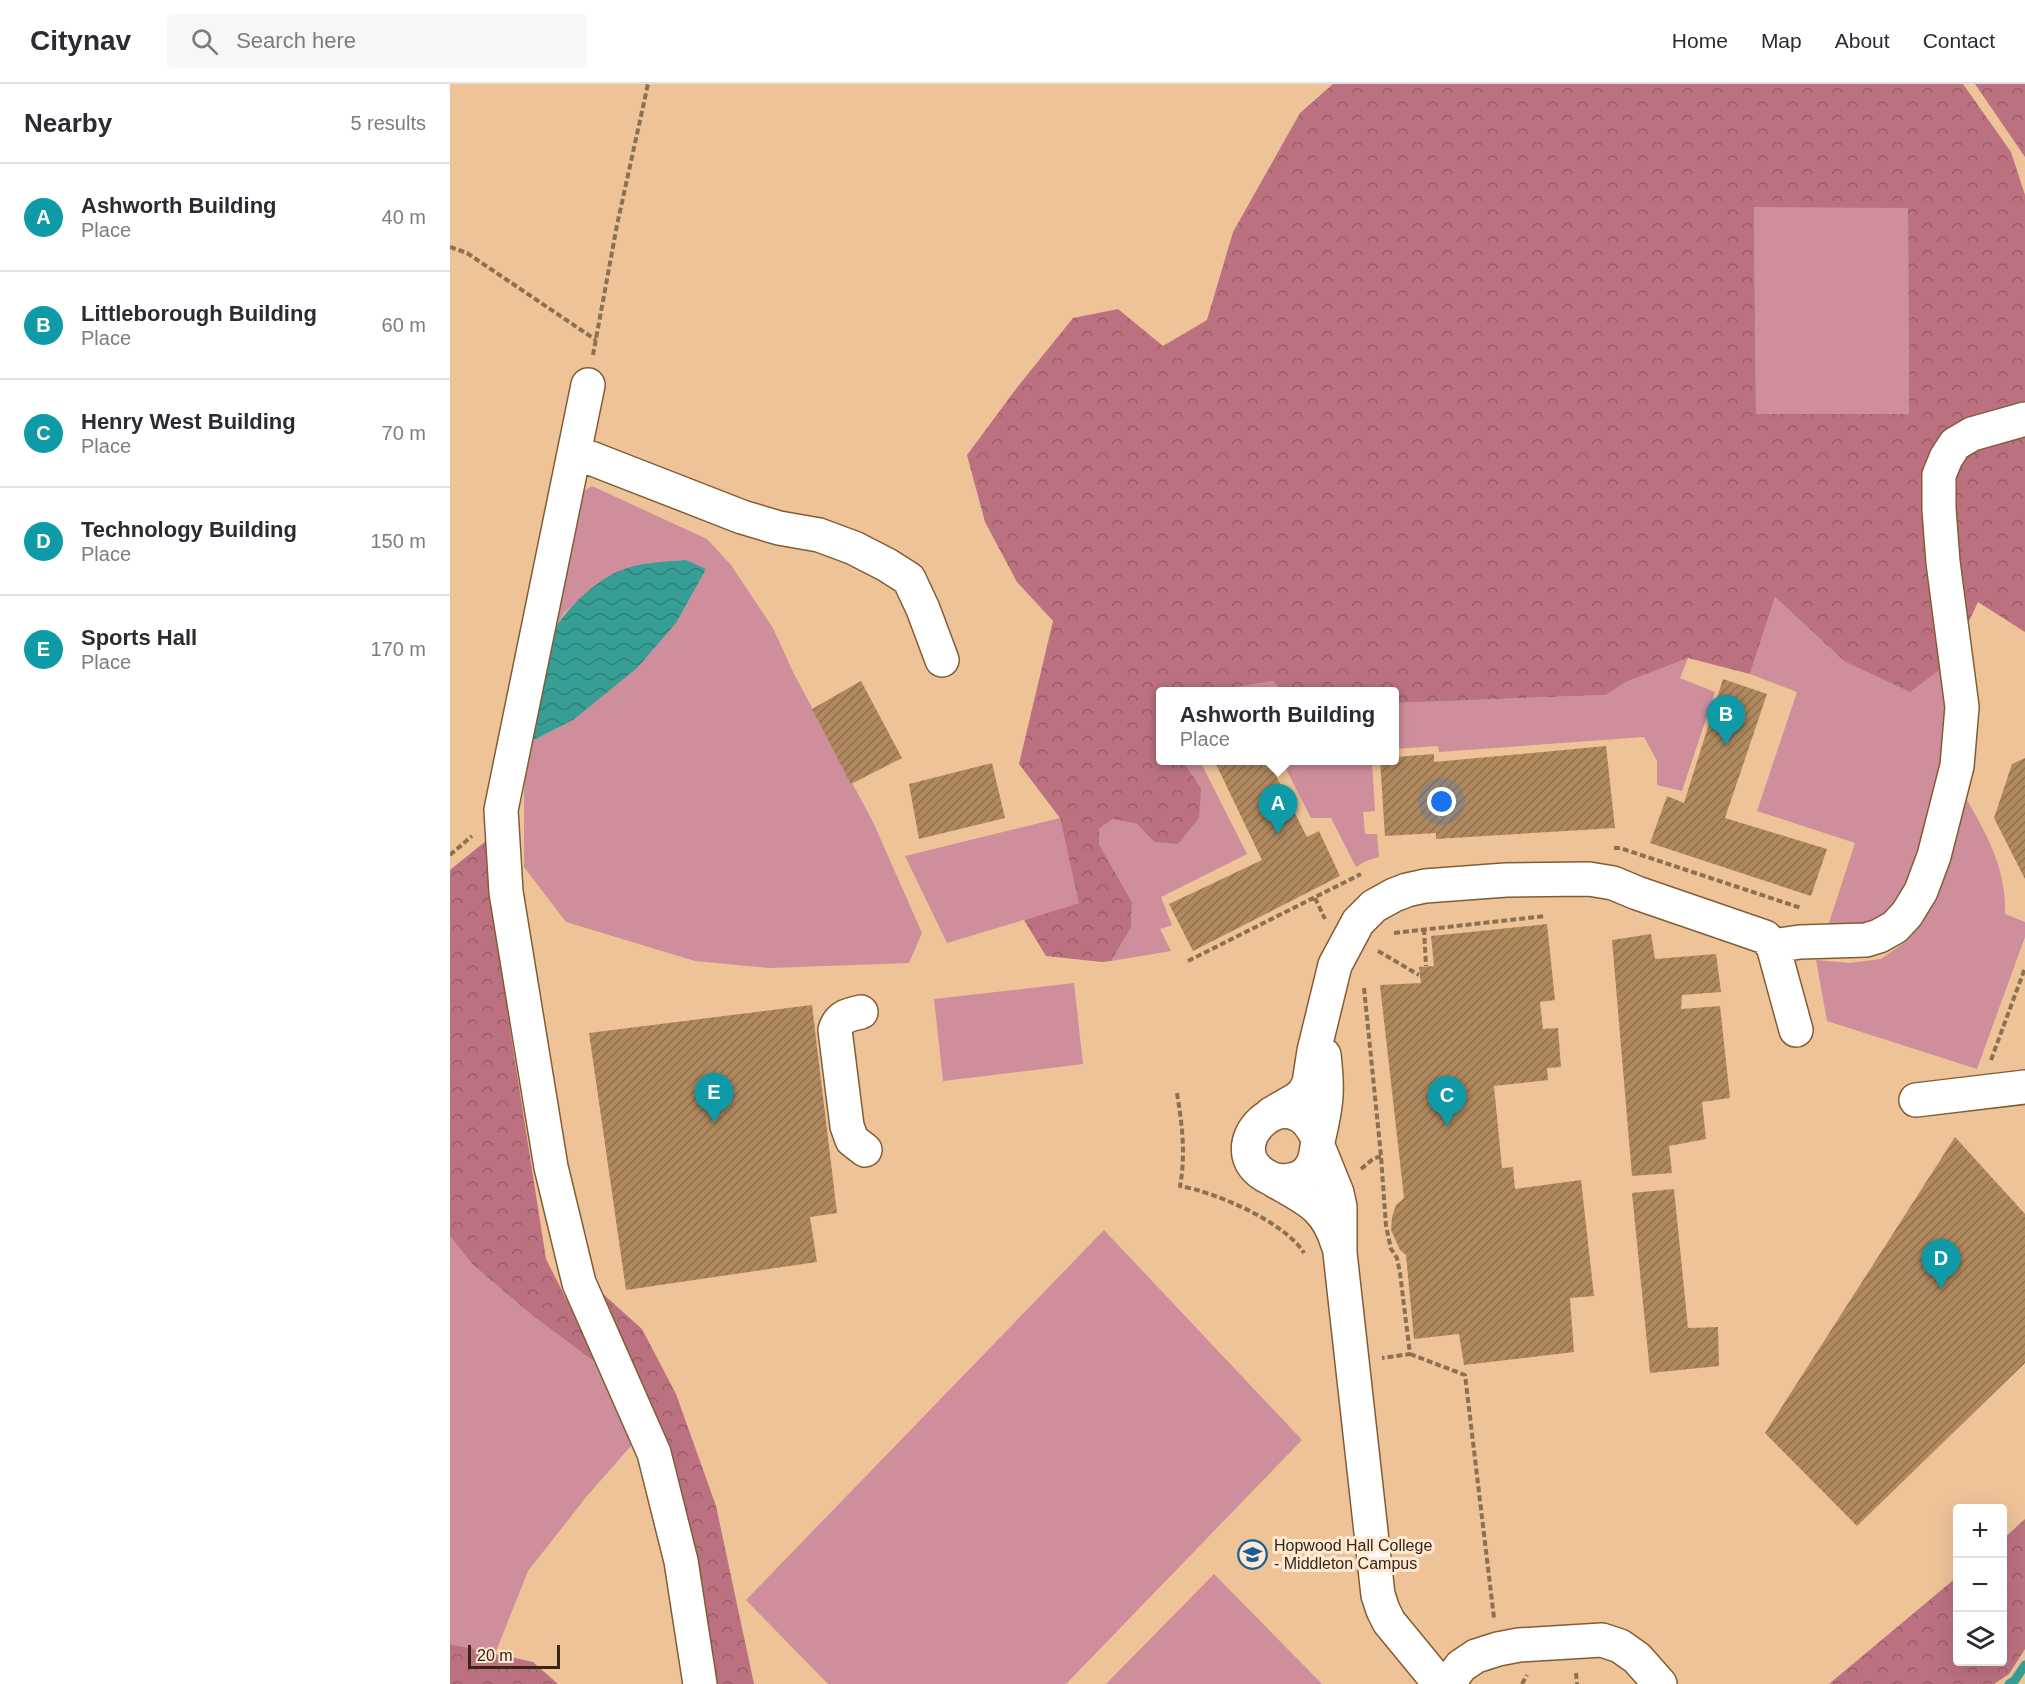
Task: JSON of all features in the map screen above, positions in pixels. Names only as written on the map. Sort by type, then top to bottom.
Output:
[{"type":"street","points":[[588,385],[501,810],[506,892],[551,1167],[579,1283],[654,1453],[681,1561],[699,1684]]},
{"type":"street","points":[[1773,946],[1800,942],[1866,940],[1880,936],[1895,927],[1907,915],[1921,891],[1934,856],[1957,766],[1962,707],[1943,562],[1939,475],[1955,444],[1972,434],[2025,419]]},
{"type":"street","points":[[575,452],[742,517],[779,528],[819,535],[887,564],[909,579],[942,660]]},
{"type":"street","points":[[1340,1253],[1335,1233],[1326,1217],[1314,1203],[1264,1175],[1255,1167],[1249,1148],[1250,1136],[1261,1120],[1297,1100],[1304,1093],[1309,1083],[1319,1028],[1335,964],[1358,922],[1374,906],[1394,895],[1425,886],[1515,879],[1589,879],[1613,883],[1765,937],[1773,946],[1796,1030]]},
{"type":"street","points":[[861,1012],[847,1015],[838,1022],[835,1030],[847,1126],[852,1140],[865,1150]]},
{"type":"street","points":[[1275,1181],[1287,1181],[1302,1176],[1311,1169],[1317,1158],[1328,1089],[1319,1028]]},
{"type":"street","points":[[1916,1100],[2025,1087]]},
{"type":"street","points":[[1271,1114],[1294,1113],[1314,1128],[1337,1193],[1340,1207],[1340,1253],[1378,1595],[1389,1622],[1440,1684]]},
{"type":"street","points":[[1448,1684],[1461,1666],[1487,1653],[1519,1645],[1602,1640],[1620,1646],[1637,1658],[1660,1684]]},
{"type":"path","points":[[588,385],[617,225],[648,84]]},
{"type":"path","points":[[450,247],[467,253],[596,340]]},
{"type":"path","points":[[1188,961],[1315,898]]},
{"type":"path","points":[[1385,935],[1545,916]]},
{"type":"path","points":[[1424,929],[1426,966]]},
{"type":"path","points":[[1372,948],[1419,975]]},
{"type":"path","points":[[1989,1092],[1986,1073],[2025,968]]},
{"type":"path","points":[[1364,983],[1386,1226],[1400,1274],[1410,1354]]},
{"type":"path","points":[[1177,1093],[1183,1134],[1184,1168],[1180,1186],[1213,1193],[1277,1227],[1290,1235],[1308,1258]]},
{"type":"path","points":[[1352,1363],[1410,1354],[1465,1375],[1487,1653]]},
{"type":"shaded area","points":[[1754,207],[1908,207],[1909,414],[1756,414]]},
{"type":"shaded area","points":[[592,486],[707,539],[731,565],[773,628],[793,672],[873,822],[922,933],[909,963],[770,968],[695,961],[566,922],[524,867],[524,791],[530,742],[573,720],[706,570],[686,560],[618,572],[594,587],[564,613],[556,627],[584,491]]},
{"type":"shaded area","points":[[1775,597],[1844,661],[1949,663],[1952,717],[1920,880],[1886,924],[1827,929],[1855,843],[1757,811],[1797,692],[1750,674]]},
{"type":"shaded area","points":[[1688,658],[1680,678],[1715,692],[1682,791],[1657,785],[1657,761],[1644,737],[1439,752],[1438,746],[1399,749],[1399,703],[1606,695],[1626,682]]},
{"type":"shaded area","points":[[1274,681],[1279,687],[1236,687]]},
{"type":"shaded area","points":[[1186,765],[1202,765],[1247,854],[1161,897],[1172,925],[1160,929],[1171,951],[1111,961],[1131,928],[1132,902],[1099,844],[1099,829],[1113,819],[1137,824],[1154,842],[1201,788]]},
{"type":"shaded area","points":[[1284,765],[1372,765],[1375,811],[1363,812],[1365,834],[1377,834],[1379,857],[1356,867],[1331,818],[1311,818]]},
{"type":"shaded area","points":[[1967,800],[1998,864],[2004,890],[2005,914],[2025,922],[2025,937],[1977,1069],[1827,1021],[1816,960],[1850,963],[1881,959],[1907,941],[1924,920],[1947,864]]},
{"type":"shaded area","points":[[1060,818],[1080,903],[947,943],[905,856]]},
{"type":"shaded area","points":[[1074,983],[1083,1064],[943,1081],[934,999]]},
{"type":"shaded area","points":[[1104,1230],[1302,1440],[1066,1684],[828,1684],[746,1600]]},
{"type":"shaded area","points":[[450,1236],[472,1264],[533,1316],[600,1366],[636,1437],[528,1571],[495,1654],[450,1644]]},
{"type":"shaded area","points":[[1214,1574],[1322,1684],[1106,1684]]},
{"type":"green space","points":[[1333,84],[1963,84],[2011,152],[2025,195],[2025,632],[1978,602],[1950,662],[1910,692],[1844,661],[1775,597],[1750,674],[1688,658],[1626,682],[1606,695],[1399,703],[1399,687],[1278,687],[1273,681],[1236,687],[1156,687],[1156,765],[1186,765],[1201,788],[1199,818],[1178,844],[1154,842],[1137,824],[1113,819],[1099,829],[1099,844],[1132,902],[1131,928],[1111,961],[1046,956],[1024,920],[1079,903],[1060,818],[1019,764],[1053,621],[1017,582],[985,522],[967,455],[1073,318],[1118,309],[1163,346],[1207,320],[1233,232],[1300,113]],"holes":[[[1754,207],[1908,208],[1909,414],[1756,414]]]},
{"type":"green space","points":[[1975,84],[2025,84],[2025,157]]},
{"type":"green space","points":[[492,836],[510,1029],[546,1259],[600,1366],[533,1316],[472,1264],[450,1236],[450,870]]},
{"type":"green space","points":[[593,1285],[642,1329],[676,1394],[716,1506],[754,1684],[715,1684]]},
{"type":"green space","points":[[2025,1519],[2025,1649],[2009,1674],[1994,1684],[1829,1684],[1953,1580],[1953,1666],[2007,1666],[2007,1535]]},
{"type":"green space","points":[[450,1644],[533,1662],[558,1684],[450,1684]]},
{"type":"water","points":[[686,560],[706,569],[676,623],[637,668],[573,720],[530,742],[556,627],[568,611],[591,589],[617,572],[642,564]]},
{"type":"building","points":[[1723,679],[1767,694],[1725,818],[1827,849],[1811,896],[1650,843],[1667,796],[1684,803]]},
{"type":"building","points":[[861,681],[902,758],[851,784],[812,709]]},
{"type":"building","points":[[1606,746],[1615,828],[1436,839],[1436,833],[1385,836],[1380,765],[1399,765],[1399,757],[1434,754],[1434,762]]},
{"type":"building","points":[[2025,758],[2025,879],[1994,818],[2012,764]]},
{"type":"building","points":[[992,763],[1005,818],[919,839],[909,784]]},
{"type":"building","points":[[1216,765],[1271,765],[1307,837],[1319,831],[1340,876],[1193,951],[1169,904],[1262,860]]},
{"type":"building","points":[[1547,924],[1555,1000],[1540,1002],[1543,1029],[1558,1028],[1561,1067],[1547,1068],[1548,1080],[1494,1086],[1502,1168],[1513,1167],[1515,1189],[1581,1180],[1594,1296],[1570,1298],[1574,1352],[1464,1365],[1459,1334],[1414,1339],[1406,1255],[1400,1250],[1391,1230],[1396,1205],[1404,1198],[1380,985],[1421,983],[1419,967],[1434,966],[1431,936]]},
{"type":"building","points":[[1651,934],[1655,959],[1716,954],[1721,992],[1682,995],[1681,1009],[1720,1006],[1730,1098],[1702,1102],[1706,1139],[1669,1146],[1672,1173],[1632,1176],[1612,940]]},
{"type":"building","points":[[812,1005],[837,1213],[810,1217],[817,1262],[626,1290],[589,1033]]},
{"type":"building","points":[[1955,1137],[2025,1214],[2025,1363],[1857,1526],[1765,1433]]},
{"type":"building","points":[[1674,1189],[1688,1328],[1718,1327],[1719,1366],[1650,1373],[1632,1193]]},
{"type":"waterway","points":[[2009,1684],[2015,1680],[2025,1665]]},
{"type":"place","name":"Littleborough Building","points":[[1726,745]]},
{"type":"place","name":"Ashworth Building","points":[[1278,834]]},
{"type":"place","name":"Sports Hall","points":[[714,1123]]},
{"type":"place","name":"Henry West Building","points":[[1447,1126]]},
{"type":"place","name":"Technology Building","points":[[1941,1289]]},
{"type":"place","name":"Hopwood Hall College - Middleton Campus","points":[[1253,1554]]}]
